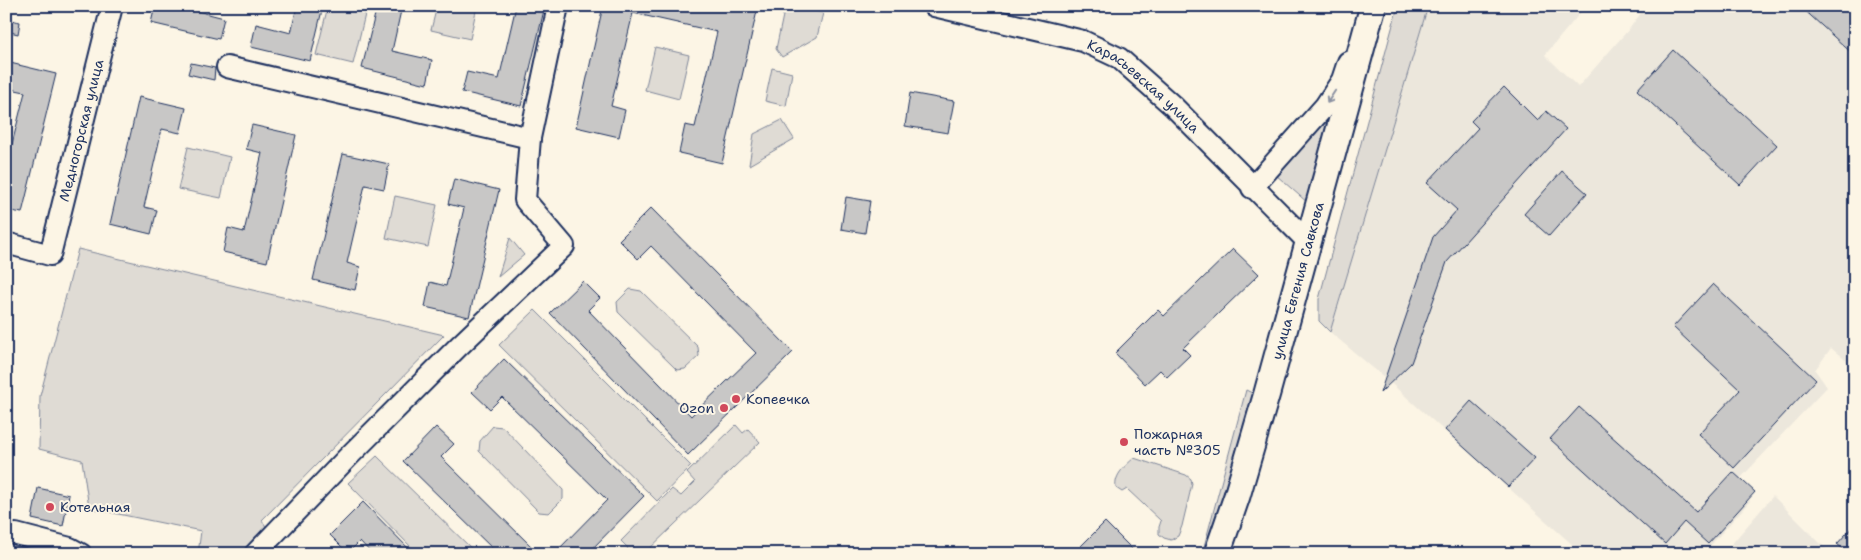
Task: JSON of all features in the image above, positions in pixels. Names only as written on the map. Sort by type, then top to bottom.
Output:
[{"type":"main road","name":"улица Евгения Савкова","points":[[1217,554],[1240,487],[1309,243],[1372,6]]},
{"type":"street","name":"Медногорская улица","points":[[6,243],[50,255],[112,6]]},
{"type":"street","points":[[255,554],[452,353],[564,246],[525,200],[530,138],[558,6]]},
{"type":"street","name":"Карасьевская улица","points":[[934,6],[1083,41],[1118,58],[1173,106],[1252,188],[1309,243]]},
{"type":"street","points":[[1252,188],[1330,100],[1342,80],[1363,16],[1372,6]]},
{"type":"street","points":[[227,67],[530,138]]},
{"type":"street","points":[[16,534],[70,548],[81,554]]},
{"type":"shaded area","points":[[328,6],[367,6],[353,64],[316,55]]},
{"type":"shaded area","points":[[437,6],[477,6],[470,39],[431,30]]},
{"type":"shaded area","points":[[785,6],[823,13],[817,37],[782,57],[776,49]]},
{"type":"shaded area","points":[[1398,6],[1428,6],[1330,332],[1319,321],[1319,299]]},
{"type":"shaded area","points":[[1428,6],[1586,6],[1545,55],[1578,87],[1630,28],[1646,6],[1855,6],[1855,368],[1831,348],[1815,370],[1827,387],[1736,483],[1750,501],[1703,554],[1583,554],[1385,378],[1330,332]]},
{"type":"shaded area","points":[[655,47],[689,55],[679,99],[645,90]]},
{"type":"shaded area","points":[[772,68],[792,73],[786,106],[765,101]]},
{"type":"shaded area","points":[[1337,104],[1308,203],[1276,175]]},
{"type":"shaded area","points":[[782,120],[794,139],[749,165],[754,134]]},
{"type":"shaded area","points":[[188,147],[230,157],[221,198],[178,189]]},
{"type":"shaded area","points":[[395,196],[437,205],[428,247],[386,238]]},
{"type":"shaded area","points":[[510,238],[524,255],[498,277]]},
{"type":"shaded area","points":[[78,249],[444,335],[262,520],[268,530],[240,554],[198,554],[201,531],[89,508],[82,460],[39,449],[40,396]]},
{"type":"shaded area","points":[[630,289],[641,291],[698,347],[699,356],[685,369],[677,370],[618,312],[617,302]]},
{"type":"shaded area","points":[[535,310],[691,466],[657,501],[499,345]]},
{"type":"shaded area","points":[[1246,390],[1256,395],[1209,554],[1202,554]]},
{"type":"shaded area","points":[[736,425],[743,433],[748,429],[760,442],[644,554],[622,554],[628,548],[621,541],[672,489],[681,496],[695,482],[687,473]]},
{"type":"shaded area","points":[[493,426],[503,427],[563,490],[563,499],[549,513],[539,512],[479,451],[480,441]]},
{"type":"shaded area","points":[[377,456],[477,554],[418,554],[348,483]]},
{"type":"shaded area","points":[[1134,458],[1186,475],[1191,479],[1192,484],[1182,526],[1178,536],[1171,540],[1159,534],[1161,521],[1127,489],[1122,492],[1116,488],[1118,475]]},
{"type":"shaded area","points":[[1773,496],[1831,554],[1723,554]]},
{"type":"building","points":[[155,6],[178,6],[224,18],[219,39],[151,23]]},
{"type":"building","points":[[297,6],[323,6],[310,61],[251,47],[256,24],[291,33]]},
{"type":"building","points":[[377,6],[402,6],[392,51],[432,60],[427,84],[362,68]]},
{"type":"building","points":[[516,6],[545,6],[521,106],[462,92],[467,72],[499,79]]},
{"type":"building","points":[[603,6],[735,6],[757,11],[722,163],[679,153],[685,125],[695,127],[717,32],[633,13],[611,106],[625,110],[619,137],[576,127]]},
{"type":"building","points":[[1800,6],[1855,6],[1855,56]]},
{"type":"building","points":[[6,19],[20,22],[18,34],[6,31]]},
{"type":"building","points":[[1673,50],[1777,145],[1740,185],[1637,90]]},
{"type":"building","points":[[6,62],[56,74],[22,213],[6,210],[6,168],[25,92],[6,88]]},
{"type":"building","points":[[191,63],[215,68],[214,80],[188,74]]},
{"type":"building","points":[[1504,87],[1538,121],[1546,111],[1566,129],[1447,262],[1411,363],[1380,393],[1433,237],[1457,210],[1427,183],[1478,128],[1471,121]]},
{"type":"building","points":[[910,93],[954,101],[948,133],[905,126]]},
{"type":"building","points":[[139,97],[186,108],[180,133],[162,129],[144,207],[157,210],[151,234],[110,224]]},
{"type":"building","points":[[252,125],[296,135],[267,262],[223,252],[228,228],[244,232],[262,153],[246,149]]},
{"type":"building","points":[[343,154],[389,164],[384,189],[365,185],[347,263],[360,267],[355,290],[313,280]]},
{"type":"building","points":[[1562,171],[1587,193],[1549,236],[1524,214]]},
{"type":"building","points":[[454,179],[499,190],[469,317],[425,307],[430,282],[446,286],[464,208],[448,204]]},
{"type":"building","points":[[846,197],[870,201],[865,233],[841,229]]},
{"type":"building","points":[[651,208],[793,352],[688,455],[550,313],[583,281],[600,298],[588,310],[691,416],[756,353],[651,246],[638,259],[619,240]]},
{"type":"building","points":[[1233,249],[1259,274],[1183,348],[1190,355],[1167,377],[1160,370],[1145,384],[1115,353],[1158,310],[1164,316]]},
{"type":"building","points":[[1713,284],[1816,380],[1734,468],[1698,434],[1740,390],[1673,327]]},
{"type":"building","points":[[504,359],[644,496],[587,554],[554,554],[607,500],[502,397],[490,409],[472,392]]},
{"type":"building","points":[[1471,401],[1535,458],[1508,487],[1445,430]]},
{"type":"building","points":[[1579,407],[1696,512],[1733,472],[1755,492],[1708,544],[1684,522],[1665,544],[1550,439]]},
{"type":"building","points":[[436,427],[454,444],[441,457],[539,554],[498,554],[403,461]]},
{"type":"building","name":"Котельная","points":[[38,488],[69,495],[63,526],[32,519]]},
{"type":"building","points":[[363,502],[414,554],[372,554],[360,541],[348,553],[330,535]]},
{"type":"building","points":[[1105,522],[1137,554],[1073,554]]},
{"type":"building","points":[[1855,524],[1855,554],[1849,554],[1837,544]]},
{"type":"place","name":"Копеечка","points":[[736,399]]},
{"type":"place","name":"Ozon","points":[[724,408]]},
{"type":"place","name":"Пожарная часть №305","points":[[1124,442]]},
{"type":"place","name":"Котельная","points":[[50,507]]}]
